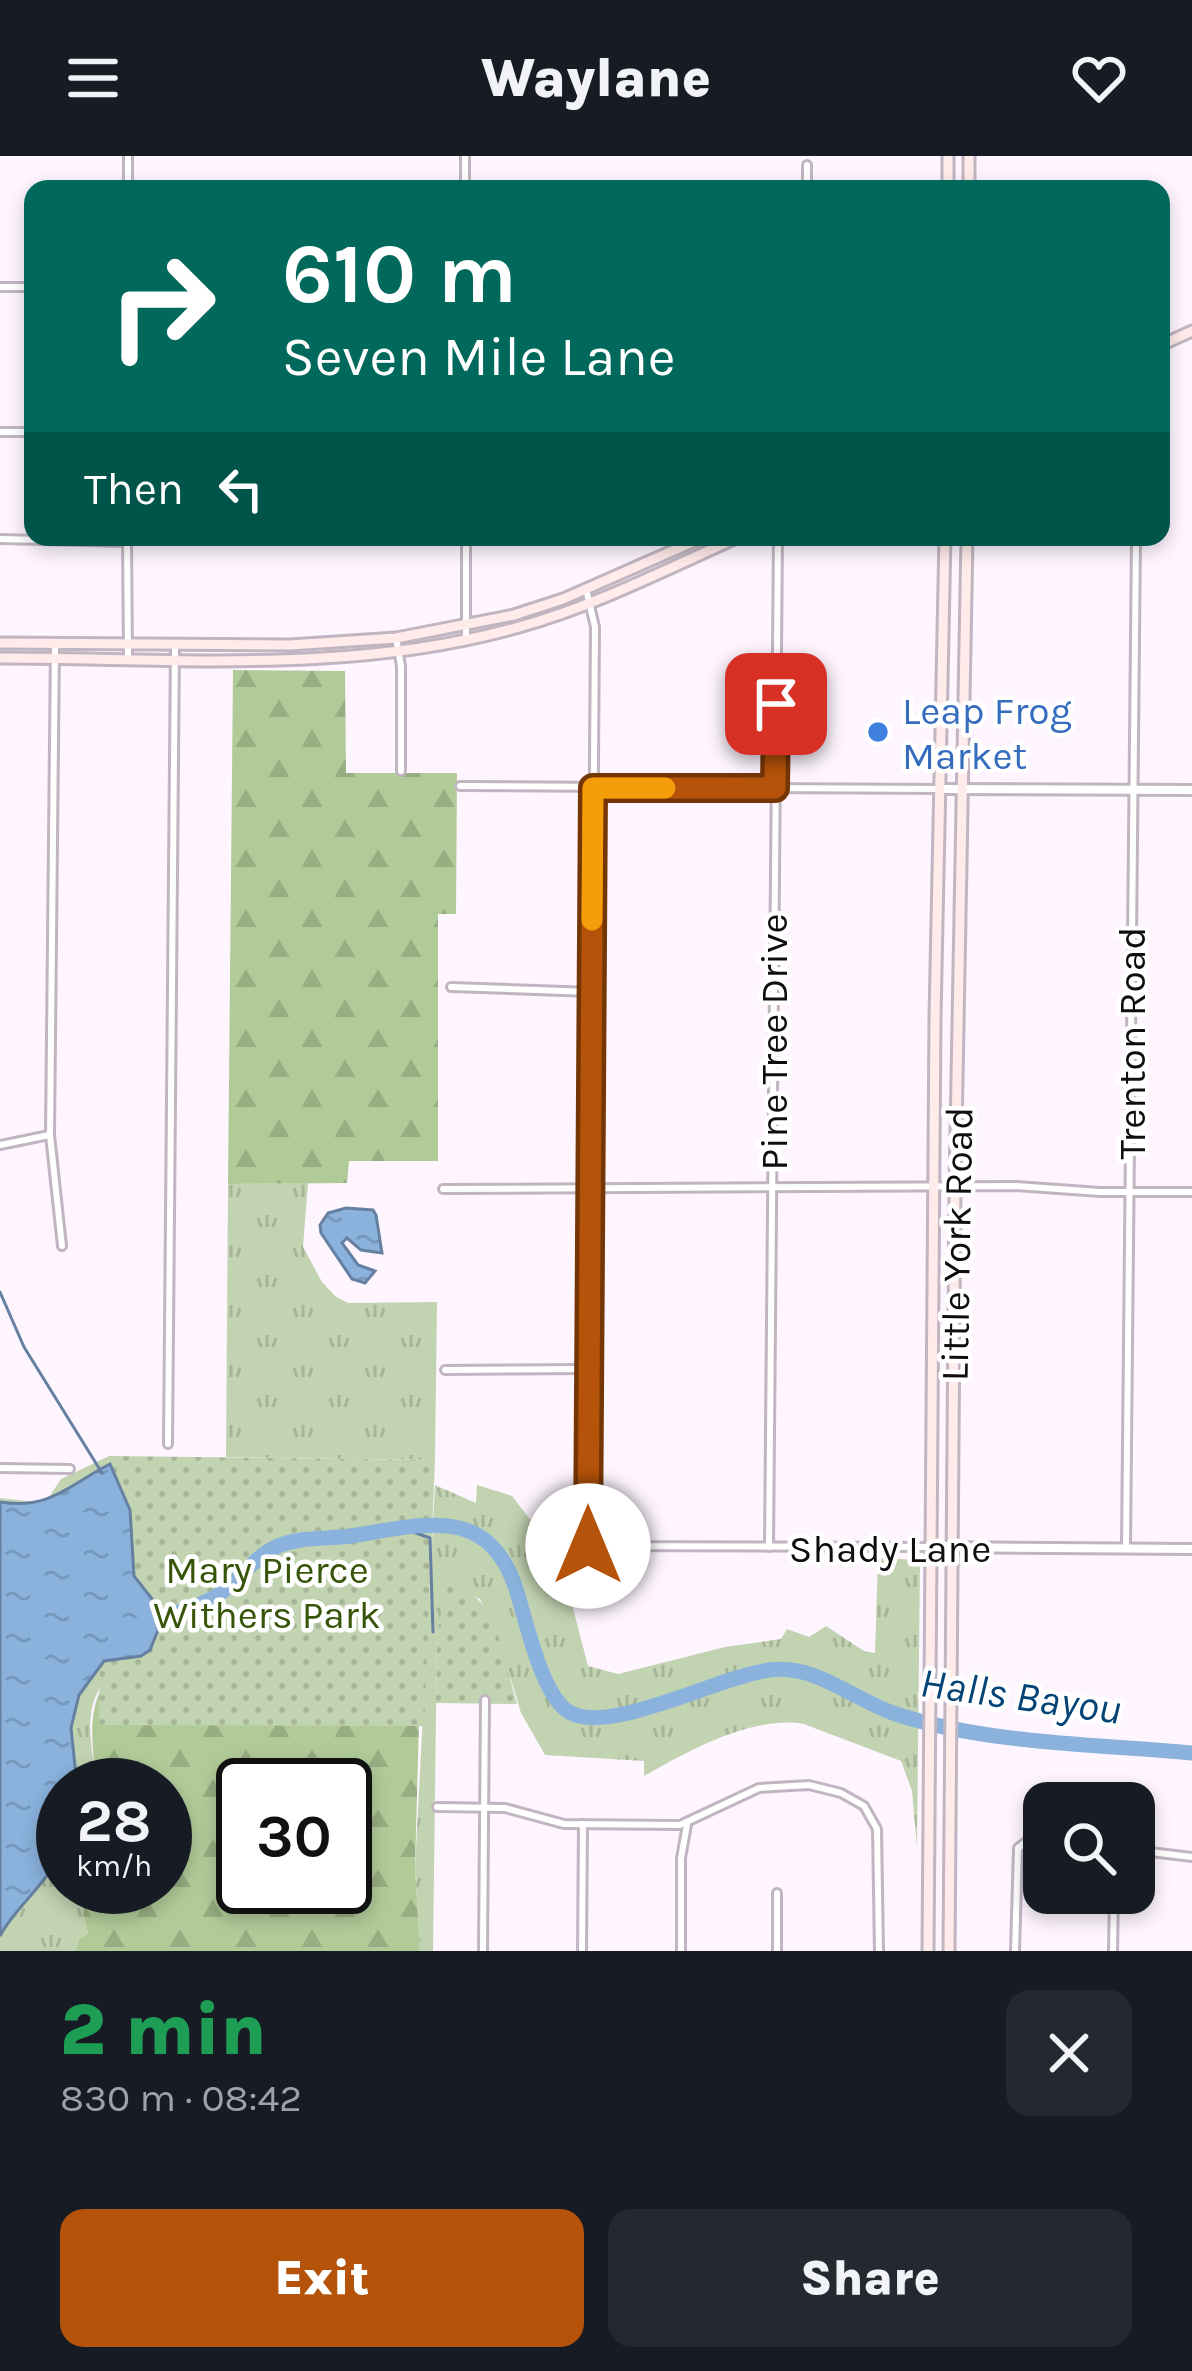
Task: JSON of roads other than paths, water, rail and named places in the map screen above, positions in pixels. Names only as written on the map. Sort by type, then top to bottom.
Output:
[{"type":"main road","points":[[0,643],[290,645],[396,638],[514,616],[684,546]]},
{"type":"main road","points":[[0,658],[289,659],[399,653],[517,628],[718,546]]},
{"type":"main road","name":"Little York Road","points":[[928,1945],[945,546]]},
{"type":"main road","name":"Little York Road","points":[[949,1945],[955,1187],[967,546]]},
{"type":"main road","points":[[425,633],[428,647]]},
{"type":"main road","points":[[289,659],[290,645]]},
{"type":"main road","points":[[928,1945],[949,1945]]},
{"type":"street","points":[[807,165],[807,180]]},
{"type":"street","points":[[128,546],[128,658]]},
{"type":"street","points":[[466,546],[466,640]]},
{"type":"street","name":"Pine Tree Drive","points":[[769,1548],[778,546]]},
{"type":"street","name":"Trenton Road","points":[[1126,1548],[1136,546]]},
{"type":"street","points":[[445,1370],[588,1369],[596,627],[586,589]]},
{"type":"street","points":[[396,638],[401,770]]},
{"type":"street","points":[[56,644],[50,1135],[62,1246]]},
{"type":"street","points":[[168,1444],[176,644]]},
{"type":"street","points":[[460,786],[1192,790]]},
{"type":"street","points":[[451,987],[591,992]]},
{"type":"street","points":[[0,1145],[50,1135]]},
{"type":"street","points":[[442,1189],[1030,1186],[1192,1192]]},
{"type":"street","name":"Shady Lane","points":[[588,1369],[588,1546],[1192,1549]]},
{"type":"street","points":[[0,1468],[70,1469]]},
{"type":"street","points":[[483,1951],[485,1700]]},
{"type":"street","points":[[437,1807],[519,1811],[549,1822],[687,1825],[741,1794],[793,1784],[841,1793],[856,1800],[872,1817],[880,1841],[879,1951]]},
{"type":"street","points":[[581,1951],[583,1824]]},
{"type":"street","points":[[681,1951],[681,1858],[687,1825]]},
{"type":"street","points":[[1015,1951],[1016,1863],[1023,1843]]},
{"type":"street","points":[[1155,1853],[1192,1857]]},
{"type":"street","points":[[777,1893],[777,1951]]},
{"type":"street","points":[[1113,1951],[1114,1914]]},
{"type":"water","points":[[346,1208],[373,1210],[376,1215],[382,1253],[361,1250],[347,1238],[342,1243],[358,1265],[375,1271],[365,1283],[352,1279],[321,1233],[328,1213]]},
{"type":"water","points":[[110,1464],[130,1510],[134,1576],[152,1599],[158,1630],[150,1650],[141,1656],[104,1661],[79,1695],[71,1728],[74,1758],[36,1758],[36,1889],[0,1936],[0,1502],[32,1503]]},
{"type":"waterway","points":[[0,1292],[24,1347],[102,1473]]},
{"type":"waterway","name":"Halls Bayou","points":[[138,1625],[215,1597],[261,1556],[286,1543],[449,1526],[470,1531],[504,1561],[543,1674],[569,1712],[587,1717],[637,1711],[748,1675],[786,1670],[803,1672],[880,1708],[931,1724],[1042,1741],[1192,1753]]},
{"type":"waterway","points":[[402,1528],[430,1538],[433,1632]]},
{"type":"place","name":"Leap Frog Market","points":[[878,732]]},
{"type":"park label","name":"Mary Pierce Withers Park","points":[[267,1592]]}]
